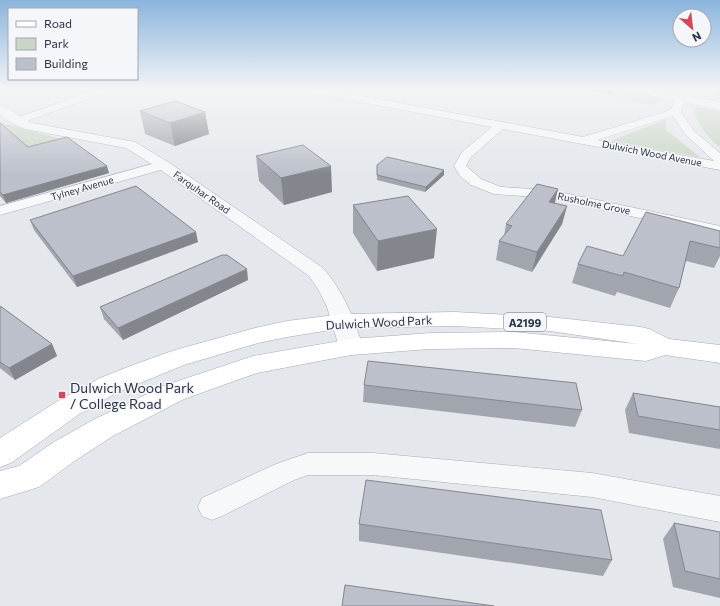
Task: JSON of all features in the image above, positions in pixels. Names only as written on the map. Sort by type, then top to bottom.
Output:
[{"type":"main road","name":"Dulwich Wood Park","points":[[0,454],[68,408],[110,385],[142,371],[175,359],[255,336],[287,329],[343,321],[455,319],[543,324],[640,335],[664,347],[720,354]]},
{"type":"main road","name":"Dulwich Wood Park","points":[[0,485],[28,477],[103,428],[175,392],[253,366],[351,347],[409,342],[499,340],[585,346],[646,353],[664,347]]},
{"type":"street","name":"Farquhar Road","points":[[12,117],[17,121],[45,130],[130,145],[163,165],[309,266],[326,284],[343,321],[351,347]]},
{"type":"street","points":[[17,121],[27,117]]},
{"type":"street","name":"Dulwich Wood Avenue","points":[[456,117],[720,166]]},
{"type":"street","name":"Dulwich Wood Avenue","points":[[584,140],[659,117]]},
{"type":"street","name":"Dulwich Wood Avenue","points":[[679,117],[689,132],[720,160]]},
{"type":"street","name":"Rusholme Grove","points":[[501,126],[466,155],[460,166],[465,173],[476,182],[499,192],[550,194],[720,231]]},
{"type":"street","name":"Tylney Avenue","points":[[0,211],[163,165]]},
{"type":"street","points":[[212,507],[285,472],[308,464],[373,464],[592,485],[720,509]]},
{"type":"green space","points":[[697,117],[720,117],[720,147],[707,135]]},
{"type":"green space","points":[[666,119],[666,130],[700,157],[611,141]]},
{"type":"green space","points":[[0,122],[2,123],[69,141],[0,159]]},
{"type":"building","points":[[156,117],[188,117],[170,123]]},
{"type":"building","points":[[0,123],[28,147],[67,137],[107,166],[3,195],[0,192]]},
{"type":"building","points":[[303,145],[331,166],[281,178],[256,156]]},
{"type":"building","points":[[387,157],[444,170],[426,187],[377,175],[377,165]]},
{"type":"building","points":[[537,184],[558,189],[549,202],[567,206],[537,252],[499,241],[512,226],[506,224]]},
{"type":"building","points":[[136,186],[196,232],[73,276],[30,220]]},
{"type":"building","points":[[408,196],[437,229],[378,241],[353,205]]},
{"type":"building","points":[[646,212],[720,231],[720,248],[690,241],[679,288],[624,272],[623,276],[578,264],[587,246],[623,256]]},
{"type":"building","points":[[222,255],[227,255],[247,269],[118,328],[100,307]]},
{"type":"building","points":[[0,306],[52,344],[9,368],[0,362]]},
{"type":"building","points":[[368,361],[576,383],[582,410],[364,385]]},
{"type":"building","points":[[633,393],[720,407],[720,430],[638,416]]},
{"type":"building","points":[[366,480],[601,510],[612,560],[359,524]]},
{"type":"building","points":[[674,523],[720,532],[720,579],[685,571]]},
{"type":"building","points":[[345,585],[494,606],[342,606]]},
{"type":"place","name":"Dulwich Wood Park / College Road","points":[[62,395]]}]
